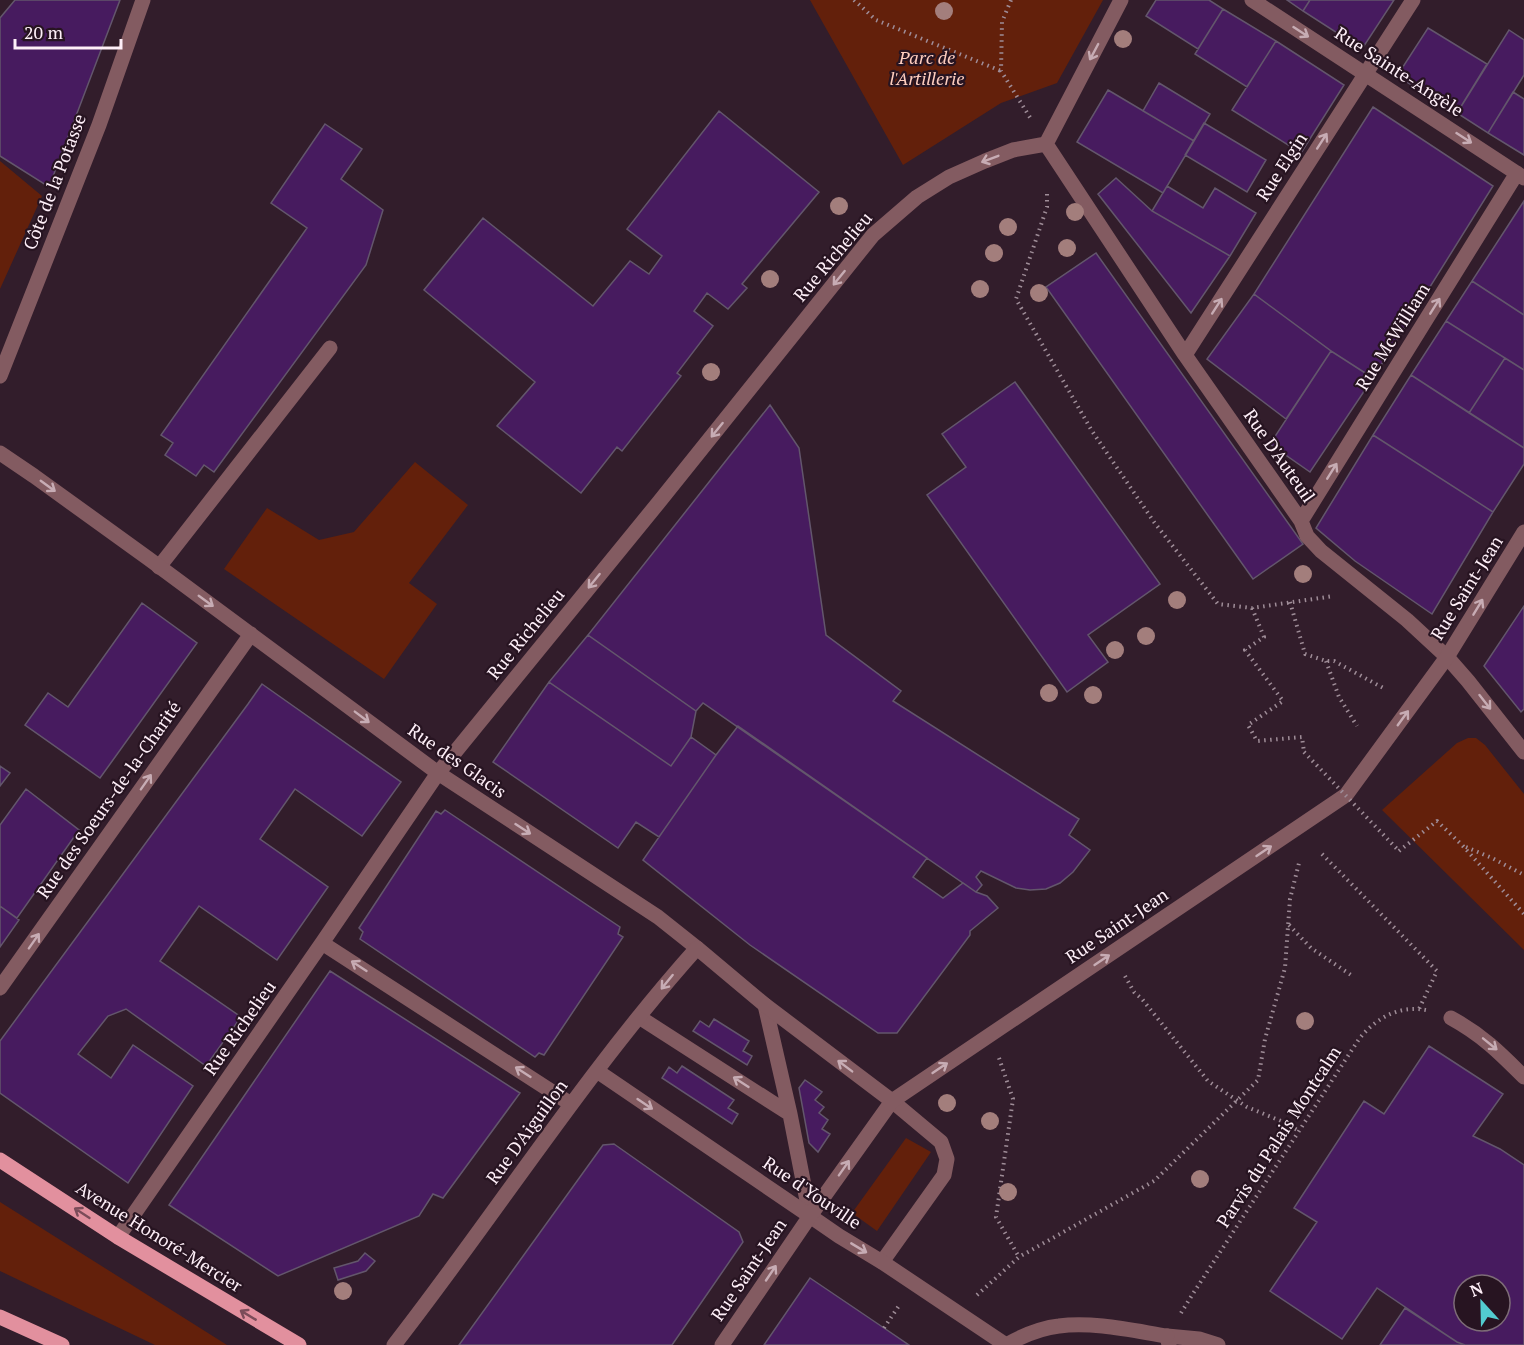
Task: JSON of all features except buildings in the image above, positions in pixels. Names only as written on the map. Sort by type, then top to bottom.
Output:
[{"type":"main road","name":"Avenue Honoré-Mercier","points":[[0,1161],[118,1237],[299,1345]]},
{"type":"main road","points":[[0,1317],[51,1343]]},
{"type":"street","name":"Côte de la Potasse","points":[[0,376],[99,125],[143,0]]},
{"type":"street","points":[[1046,144],[1121,0]]},
{"type":"street","name":"Rue Sainte-Angèle","points":[[1252,0],[1521,175]]},
{"type":"street","name":"Rue Elgin","points":[[1185,355],[1413,0]]},
{"type":"street","name":"Rue D'Auteuil","points":[[1046,144],[1185,355],[1301,521],[1307,536],[1321,551],[1407,620],[1447,657],[1524,752]]},
{"type":"street","name":"Rue Richelieu","points":[[118,1237],[438,773],[873,235],[917,197],[949,177],[1014,150],[1046,144]]},
{"type":"street","name":"Rue McWilliam","points":[[1301,521],[1521,175]]},
{"type":"street","points":[[159,567],[330,348]]},
{"type":"street","name":"Rue des Glacis","points":[[0,453],[438,773],[658,917],[765,1005],[892,1101],[941,1142],[947,1159],[944,1175],[882,1262]]},
{"type":"street","name":"Rue Saint-Jean","points":[[722,1345],[892,1101],[1346,795],[1447,657],[1524,532]]},
{"type":"street","name":"Rue des Soeurs-de-la-Charité","points":[[0,988],[250,634]]},
{"type":"street","points":[[322,943],[572,1104]]},
{"type":"street","name":"Rue D'Aiguillon","points":[[394,1345],[597,1071],[670,978],[697,948]]},
{"type":"street","points":[[765,1005],[810,1216]]},
{"type":"street","points":[[639,1017],[790,1114]]},
{"type":"street","points":[[1451,1018],[1494,1047],[1524,1077]]},
{"type":"street","name":"Rue d'Youville","points":[[597,1071],[838,1236],[882,1262],[1006,1345]]},
{"type":"street","points":[[1006,1345],[1042,1329],[1060,1325],[1114,1327],[1168,1341],[1198,1339],[1218,1345]]},
{"type":"path","points":[[854,0],[876,20],[1001,71]]},
{"type":"path","points":[[1011,0],[1002,22],[1001,71],[1046,144],[1047,207],[1016,299],[1092,431],[1154,522],[1218,604],[1252,608],[1337,595]]},
{"type":"path","points":[[1290,602],[1305,654],[1326,662],[1334,661],[1384,689]]},
{"type":"path","points":[[1252,608],[1264,637],[1245,650],[1283,701],[1248,725],[1257,741],[1302,737],[1304,752],[1399,851],[1437,821],[1462,845],[1524,914]]},
{"type":"path","points":[[1326,662],[1339,697],[1357,726]]},
{"type":"path","points":[[1462,845],[1524,875]]},
{"type":"path","points":[[1322,854],[1437,971],[1419,1009]]},
{"type":"path","points":[[976,1296],[1019,1257],[1154,1181],[1258,1080],[1265,1040],[1285,968],[1290,899],[1299,863]]},
{"type":"path","points":[[1289,925],[1311,948],[1351,975]]},
{"type":"path","points":[[1125,976],[1134,992],[1209,1081],[1236,1101],[1299,1131]]},
{"type":"path","name":"Parvis du Palais Montcalm","points":[[1168,1341],[1194,1292],[1367,1029],[1389,1014],[1403,1010],[1419,1009],[1451,1018]]},
{"type":"path","points":[[998,1057],[1013,1099],[996,1217],[1019,1257]]},
{"type":"path","points":[[884,1328],[901,1303]]},
{"type":"green space","name":"Parc de l'Artillerie","points":[[810,0],[1103,0],[1057,83],[1001,103],[903,165]]},
{"type":"green space","points":[[0,161],[42,196],[0,289]]},
{"type":"green space","points":[[415,462],[468,505],[409,583],[437,604],[384,679],[224,569],[267,508],[319,540],[354,532]]},
{"type":"green space","points":[[1468,738],[1476,738],[1485,745],[1524,794],[1524,950],[1382,810],[1457,743]]},
{"type":"green space","points":[[906,1138],[931,1152],[877,1231],[852,1213]]},
{"type":"green space","points":[[0,1202],[227,1345],[155,1345],[0,1271]]}]
